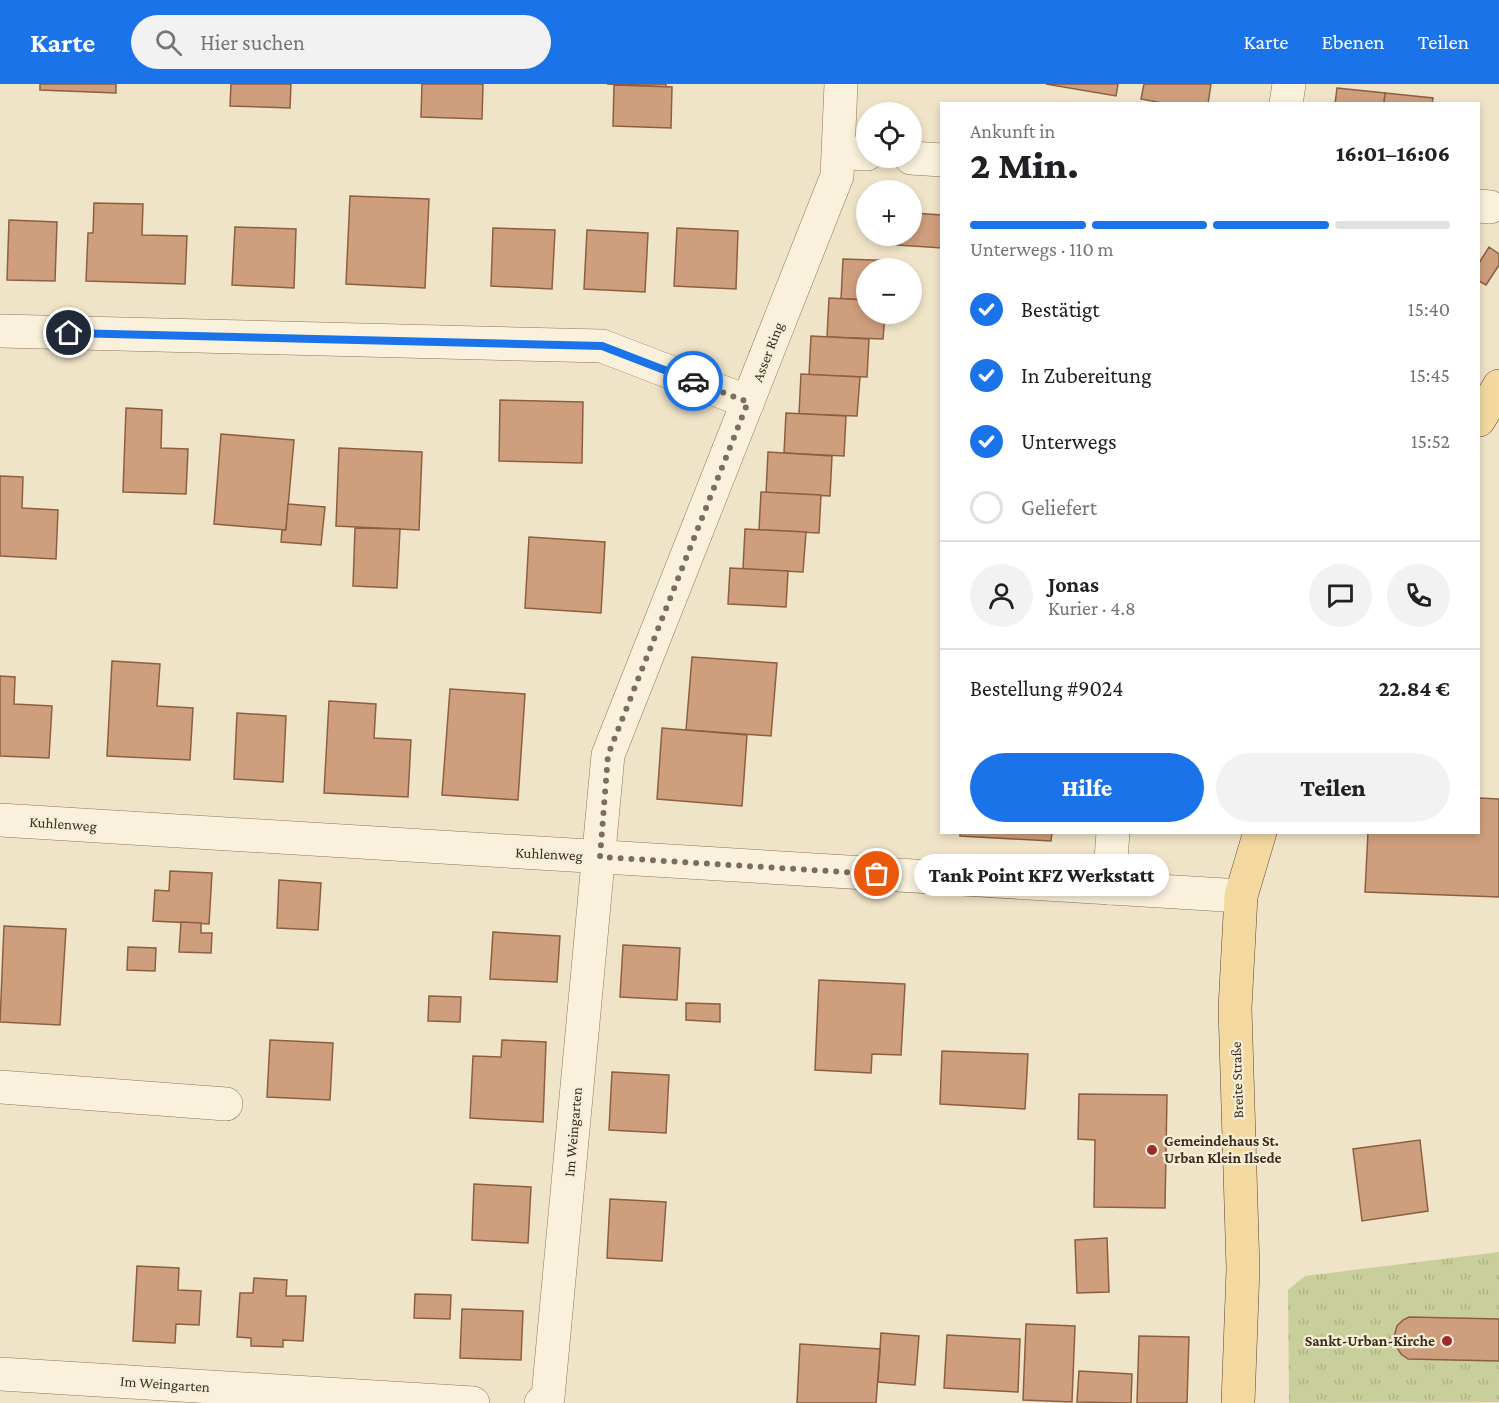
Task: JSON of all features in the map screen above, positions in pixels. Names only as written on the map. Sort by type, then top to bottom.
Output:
[{"type":"main road","points":[[1480,418],[1499,386]]},
{"type":"main road","name":"Breite Straße","points":[[1238,1403],[1243,1269],[1235,1008],[1241,896],[1259,834]]},
{"type":"street","name":"Asser Ring","points":[[600,857],[608,755],[837,176],[853,153],[841,84]]},
{"type":"street","points":[[1286,102],[1289,84]]},
{"type":"street","points":[[922,159],[940,160]]},
{"type":"street","points":[[0,331],[602,346],[748,402]]},
{"type":"street","name":"Kuhlenweg","points":[[0,820],[1241,896]]},
{"type":"street","points":[[1109,888],[1113,834]]},
{"type":"street","name":"Im Weingarten","points":[[541,1403],[548,1397],[600,857]]},
{"type":"street","points":[[0,1087],[226,1104]]},
{"type":"street","name":"Im Weingarten","points":[[0,1374],[473,1403]]},
{"type":"green space","points":[[1499,1252],[1499,1402],[1289,1403],[1288,1290],[1305,1276]]},
{"type":"building","points":[[40,84],[116,84],[116,93],[40,90]]},
{"type":"building","points":[[231,84],[291,84],[290,108],[230,106]]},
{"type":"building","points":[[422,84],[483,84],[482,119],[421,117]]},
{"type":"building","points":[[607,84],[666,84],[666,87]]},
{"type":"building","points":[[1046,84],[1118,84],[1116,96]]},
{"type":"building","points":[[1144,84],[1211,84],[1208,102],[1157,102],[1141,99]]},
{"type":"building","points":[[614,85],[672,87],[671,128],[613,126]]},
{"type":"building","points":[[1337,88],[1385,93],[1384,102],[1335,102]]},
{"type":"building","points":[[1385,93],[1433,98],[1432,102],[1384,102]]},
{"type":"building","points":[[350,196],[429,199],[425,288],[346,284]]},
{"type":"building","points":[[94,203],[143,204],[142,235],[187,236],[185,284],[86,281],[88,233],[93,233]]},
{"type":"building","points":[[922,214],[940,215],[940,248],[912,246],[922,246]]},
{"type":"building","points":[[9,220],[57,222],[55,281],[7,280]]},
{"type":"building","points":[[235,227],[296,229],[294,288],[232,285]]},
{"type":"building","points":[[493,228],[555,230],[552,289],[491,286]]},
{"type":"building","points":[[677,228],[738,231],[736,289],[674,286]]},
{"type":"building","points":[[587,230],[648,233],[645,292],[584,289]]},
{"type":"building","points":[[1489,247],[1499,254],[1499,265],[1486,285],[1480,282],[1480,261]]},
{"type":"building","points":[[843,259],[856,259],[856,300],[841,299]]},
{"type":"building","points":[[829,298],[856,299],[856,324],[884,324],[883,339],[827,337]]},
{"type":"building","points":[[811,336],[869,339],[867,377],[809,375]]},
{"type":"building","points":[[801,374],[860,377],[857,416],[799,414]]},
{"type":"building","points":[[500,400],[583,402],[582,463],[499,461]]},
{"type":"building","points":[[126,408],[162,410],[161,448],[188,449],[186,494],[123,492]]},
{"type":"building","points":[[786,413],[846,416],[844,456],[784,453]]},
{"type":"building","points":[[221,434],[294,440],[286,530],[214,524]]},
{"type":"building","points":[[339,448],[422,452],[419,530],[336,526]]},
{"type":"building","points":[[768,452],[832,456],[830,496],[766,493]]},
{"type":"building","points":[[0,476],[23,477],[22,508],[58,510],[56,559],[0,556]]},
{"type":"building","points":[[761,492],[821,495],[819,533],[759,530]]},
{"type":"building","points":[[288,504],[325,507],[321,545],[281,542],[282,530],[286,530]]},
{"type":"building","points":[[355,528],[400,529],[397,588],[353,586]]},
{"type":"building","points":[[745,529],[806,532],[803,572],[743,569]]},
{"type":"building","points":[[529,537],[605,542],[601,613],[525,608]]},
{"type":"building","points":[[730,568],[788,571],[786,607],[728,604]]},
{"type":"building","points":[[692,657],[777,663],[771,736],[686,730]]},
{"type":"building","points":[[112,661],[160,664],[157,706],[193,708],[190,760],[107,756]]},
{"type":"building","points":[[0,676],[15,677],[14,704],[52,706],[49,758],[0,756]]},
{"type":"building","points":[[450,689],[525,694],[518,800],[442,795]]},
{"type":"building","points":[[329,701],[376,704],[374,738],[411,740],[408,797],[324,793]]},
{"type":"building","points":[[237,713],[286,716],[283,782],[234,779]]},
{"type":"building","points":[[662,728],[747,735],[742,806],[657,799]]},
{"type":"building","points":[[1480,798],[1499,799],[1499,897],[1365,892],[1368,834],[1480,834]]},
{"type":"building","points":[[960,834],[1052,834],[1051,841],[960,836]]},
{"type":"building","points":[[170,871],[212,873],[209,924],[153,921],[155,890],[169,891]]},
{"type":"building","points":[[279,880],[321,883],[318,930],[277,928]]},
{"type":"building","points":[[181,922],[201,923],[201,933],[212,933],[211,953],[179,952]]},
{"type":"building","points":[[4,926],[66,929],[60,1025],[0,1022]]},
{"type":"building","points":[[493,932],[560,936],[557,982],[490,979]]},
{"type":"building","points":[[623,945],[680,948],[677,1000],[620,997]]},
{"type":"building","points":[[128,947],[156,948],[155,971],[127,970]]},
{"type":"building","points":[[819,980],[905,984],[901,1055],[872,1054],[871,1073],[815,1070]]},
{"type":"building","points":[[429,996],[461,997],[460,1022],[428,1021]]},
{"type":"building","points":[[686,1003],[720,1004],[720,1022],[686,1020]]},
{"type":"building","points":[[270,1040],[333,1043],[330,1100],[267,1097]]},
{"type":"building","points":[[502,1040],[546,1042],[543,1122],[470,1118],[473,1056],[501,1057]]},
{"type":"building","points":[[942,1051],[1028,1054],[1025,1109],[940,1104]]},
{"type":"building","points":[[612,1072],[669,1075],[666,1133],[609,1130]]},
{"type":"building","points":[[1079,1094],[1167,1095],[1165,1208],[1094,1207],[1095,1140],[1078,1139]]},
{"type":"building","points":[[1420,1140],[1428,1211],[1362,1221],[1353,1149]]},
{"type":"building","points":[[474,1184],[531,1187],[528,1243],[472,1240]]},
{"type":"building","points":[[610,1199],[666,1202],[662,1261],[607,1258]]},
{"type":"building","points":[[1107,1238],[1109,1292],[1077,1293],[1075,1240]]},
{"type":"building","points":[[137,1266],[179,1268],[178,1290],[201,1291],[199,1325],[176,1324],[175,1343],[133,1341]]},
{"type":"building","points":[[254,1278],[287,1280],[286,1296],[306,1296],[303,1341],[283,1340],[283,1347],[251,1346],[251,1338],[237,1337],[240,1293],[253,1293]]},
{"type":"building","points":[[415,1294],[451,1295],[450,1319],[414,1318]]},
{"type":"building","points":[[462,1309],[523,1311],[521,1360],[460,1358]]},
{"type":"building","name":"Sankt-Urban-Kirche","points":[[1409,1317],[1499,1319],[1499,1361],[1408,1359],[1401,1354],[1394,1337],[1397,1326]]},
{"type":"building","points":[[1026,1324],[1075,1326],[1072,1402],[1023,1400]]},
{"type":"building","points":[[881,1333],[919,1336],[915,1385],[878,1382]]},
{"type":"building","points":[[947,1335],[1020,1339],[1018,1392],[944,1388]]},
{"type":"building","points":[[1139,1336],[1189,1337],[1187,1403],[1137,1403]]},
{"type":"building","points":[[800,1344],[880,1349],[876,1403],[797,1403]]},
{"type":"building","points":[[1079,1371],[1132,1374],[1131,1403],[1077,1402]]},
{"type":"way so far","points":[[693,381],[748,402],[608,755],[600,857],[877,874]]},
{"type":"place","name":"Tank Point KFZ Werkstatt","points":[[877,874]]},
{"type":"place","name":"Gemeindehaus St. Urban Klein Ilsede","points":[[1152,1150]]},
{"type":"place","name":"Sankt-Urban-Kirche","points":[[1447,1341]]},
{"type":"route","points":[[69,333],[602,346],[693,381]]}]
